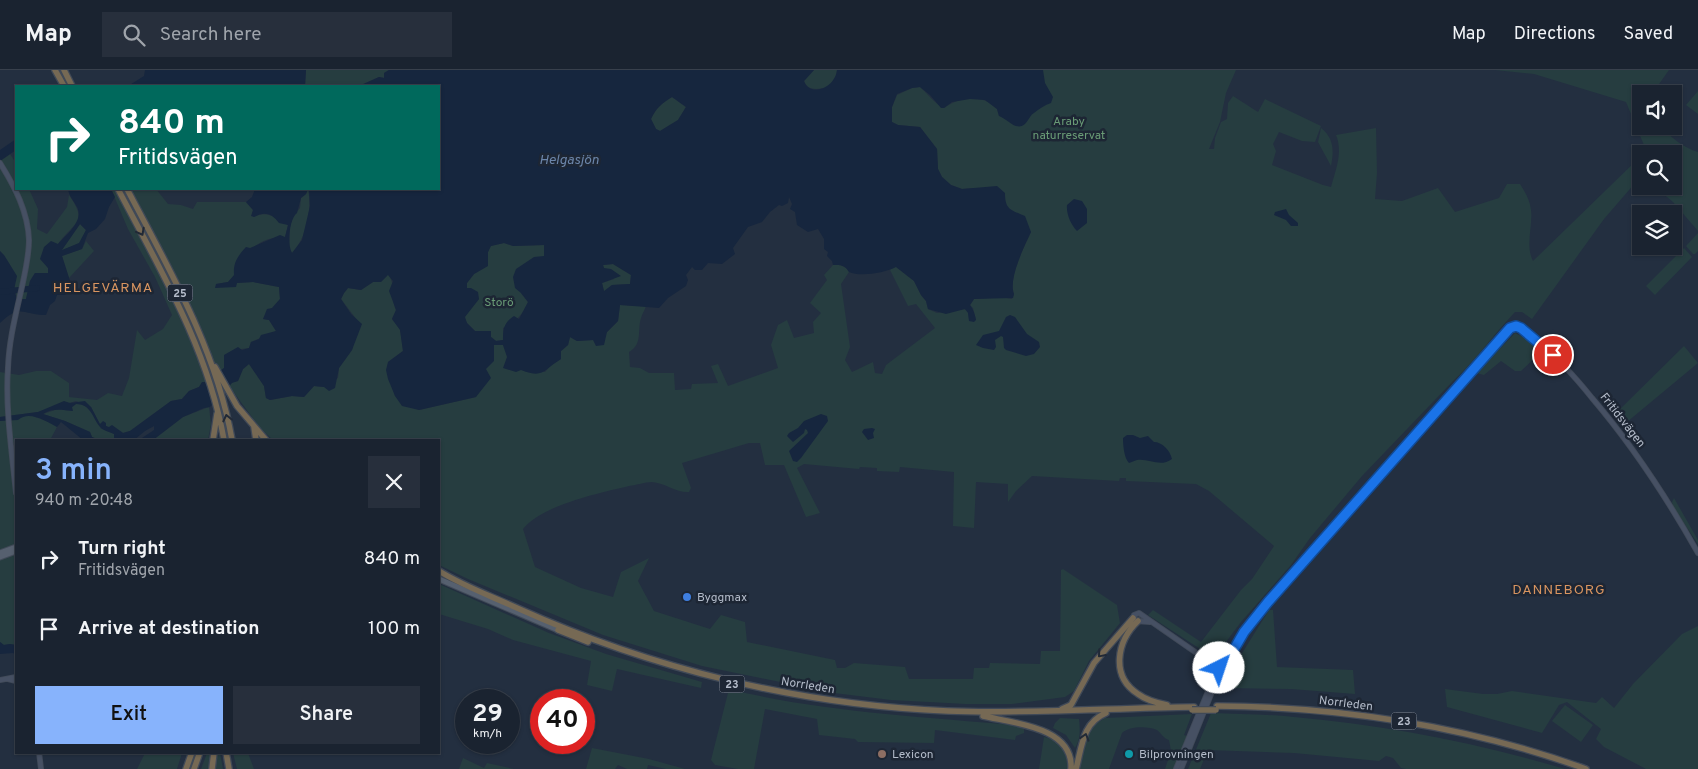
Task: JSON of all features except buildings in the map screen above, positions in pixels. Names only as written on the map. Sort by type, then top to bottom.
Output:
[{"type":"highway","points":[[55,70],[63,85]]},
{"type":"highway","points":[[64,70],[72,85]]},
{"type":"highway","name":"25","points":[[119,190],[179,307],[206,370],[217,406],[224,439]]},
{"type":"highway","name":"25","points":[[128,190],[182,297],[214,368]]},
{"type":"highway","points":[[214,368],[237,406],[265,439]]},
{"type":"highway","points":[[214,368],[232,439]]},
{"type":"highway","points":[[214,439],[217,406]]},
{"type":"highway","points":[[254,427],[256,439]]},
{"type":"highway","name":"Norrleden","points":[[440,572],[526,612],[590,638],[670,665],[746,684],[811,697],[903,708],[983,712],[1193,708]]},
{"type":"highway","points":[[1057,711],[1065,709],[1071,704],[1094,664],[1137,620]]},
{"type":"highway","points":[[1137,620],[1121,644],[1119,658],[1122,675],[1126,684],[1139,695],[1174,707]]},
{"type":"highway","name":"Norrleden","points":[[558,630],[652,663],[754,690],[854,707],[983,716],[1106,713],[1193,708]]},
{"type":"highway","name":"23","points":[[1193,708],[1216,708]]},
{"type":"highway","name":"Norrleden","points":[[1216,708],[1300,712],[1400,724],[1507,748],[1575,769]]},
{"type":"highway","name":"Norrleden","points":[[1216,708],[1311,710],[1402,721],[1508,744],[1586,769]]},
{"type":"highway","points":[[1076,769],[1084,735],[1089,725],[1096,717],[1106,713]]},
{"type":"highway","points":[[983,716],[1032,728],[1055,736],[1068,751],[1071,769]]},
{"type":"highway","points":[[186,769],[191,754]]},
{"type":"highway","points":[[194,769],[199,754]]},
{"type":"highway","points":[[212,769],[214,754]]},
{"type":"highway","points":[[226,754],[228,769]]},
{"type":"main road","points":[[0,553],[15,547]]},
{"type":"main road","points":[[0,557],[15,551]]},
{"type":"main road","name":"Norrleden","points":[[440,578],[558,630]]},
{"type":"street","points":[[0,163],[15,189]]},
{"type":"street","points":[[15,190],[23,208],[29,242],[26,267],[11,338],[8,368],[10,425],[15,481]]},
{"type":"street","name":"Fritidsvägen","points":[[1221,669],[1244,632],[1279,589],[1513,327],[1521,328],[1545,348],[1573,376],[1621,433],[1659,487],[1698,553]]},
{"type":"street","points":[[1150,622],[1137,620],[1135,614],[1139,614],[1221,669]]},
{"type":"street","points":[[1176,769],[1221,669]]},
{"type":"street","points":[[1181,769],[1221,669]]},
{"type":"street","points":[[0,680],[15,679]]},
{"type":"street","points":[[39,754],[41,769]]},
{"type":"green space","points":[[306,70],[389,70],[384,73],[385,78],[379,77],[361,85],[305,85]]},
{"type":"green space","points":[[814,70],[837,70],[836,76],[829,87],[818,89],[808,87],[804,81]]},
{"type":"green space","name":"Araby naturreservat","points":[[1007,70],[1236,70],[1226,93],[1220,122],[1209,149],[1214,149],[1215,138],[1221,122],[1227,119],[1228,103],[1233,96],[1258,112],[1265,99],[1321,126],[1315,142],[1302,141],[1279,132],[1273,144],[1276,151],[1272,165],[1331,187],[1339,154],[1336,135],[1376,128],[1377,173],[1375,199],[1402,201],[1438,188],[1455,212],[1499,198],[1507,184],[1520,184],[1530,206],[1529,242],[1533,261],[1632,165],[1632,187],[1604,219],[1532,319],[1522,312],[1515,312],[1469,364],[1362,476],[1310,538],[1291,565],[1241,622],[1214,658],[1148,615],[1153,610],[1201,642],[1241,590],[1252,579],[1274,546],[1209,491],[1196,484],[1126,481],[1126,478],[1120,478],[1119,481],[1032,476],[1016,491],[1008,502],[1008,484],[976,482],[974,528],[953,526],[954,472],[900,467],[899,472],[877,471],[877,468],[860,467],[859,469],[804,464],[797,468],[820,513],[806,517],[784,465],[765,465],[760,443],[749,443],[682,463],[691,488],[689,492],[652,482],[629,486],[588,496],[557,507],[544,513],[523,529],[535,567],[581,588],[613,597],[621,572],[649,558],[638,581],[654,611],[710,629],[721,615],[745,622],[747,642],[835,660],[837,668],[845,668],[854,663],[905,667],[909,679],[973,679],[974,668],[989,668],[990,663],[1040,664],[1041,651],[1060,651],[1061,570],[1063,569],[1117,605],[1120,623],[1089,661],[1074,691],[1065,697],[1012,704],[966,704],[891,700],[834,693],[702,666],[603,635],[440,565],[440,439],[272,439],[260,428],[229,386],[232,382],[238,381],[243,369],[249,364],[264,386],[266,398],[270,400],[292,396],[304,397],[314,386],[324,387],[338,378],[339,368],[352,350],[357,320],[341,299],[348,288],[361,290],[388,274],[393,287],[393,300],[396,310],[392,319],[400,329],[403,351],[388,362],[395,396],[419,410],[476,397],[494,345],[503,345],[510,359],[518,367],[545,372],[551,365],[561,359],[561,351],[568,345],[570,337],[577,341],[593,340],[607,332],[618,321],[620,305],[646,306],[641,318],[638,341],[629,352],[630,367],[640,368],[649,373],[674,373],[675,390],[691,389],[692,384],[718,383],[711,366],[718,364],[728,386],[778,368],[771,345],[778,325],[787,320],[794,338],[814,333],[813,322],[821,313],[810,303],[827,280],[824,275],[833,265],[842,266],[849,272],[841,284],[850,347],[845,360],[852,372],[873,362],[875,373],[882,374],[886,365],[935,328],[916,304],[908,306],[890,270],[895,266],[914,281],[926,301],[928,309],[937,313],[964,309],[968,311],[969,319],[976,320],[973,308],[970,305],[974,299],[1001,297],[1012,299],[1015,272],[1031,232],[974,188],[962,189],[951,185],[942,177],[938,169],[937,149],[920,127],[898,125],[892,122],[892,107],[897,95],[912,88],[920,87],[944,108],[953,103],[973,98],[987,101],[997,109],[999,116]]},
{"type":"green space","points":[[1495,70],[1669,70],[1658,85],[1632,85],[1632,116],[1626,102],[1534,74]]},
{"type":"green space","points":[[1698,91],[1698,114],[1686,105]]},
{"type":"green space","points":[[672,97],[686,107],[678,120],[660,131],[656,129],[651,119],[660,106]]},
{"type":"green space","points":[[1321,128],[1331,140],[1333,155],[1331,166],[1318,142]]},
{"type":"green space","points":[[1640,135],[1670,135],[1678,142],[1698,152],[1698,231],[1682,212],[1682,205],[1676,205],[1665,195],[1682,195],[1682,145],[1644,145]]},
{"type":"green space","points":[[10,154],[15,162],[15,190],[29,190],[38,209],[37,229],[47,234],[67,207],[69,195],[75,204],[79,217],[74,226],[56,246],[46,265],[48,273],[35,273],[30,281],[26,299],[17,299],[10,265],[0,251],[0,161]]},
{"type":"green space","points":[[111,190],[157,190],[168,204],[181,205],[193,209],[197,202],[246,202],[253,210],[252,215],[254,217],[263,214],[288,225],[285,237],[268,239],[255,246],[234,269],[235,275],[228,282],[216,284],[253,282],[279,287],[280,299],[263,319],[269,320],[276,331],[251,342],[249,348],[234,350],[225,355],[224,368],[199,387],[189,391],[182,399],[171,401],[130,431],[123,433],[112,426],[100,428],[114,434],[115,438],[97,439],[92,437],[90,432],[43,414],[58,409],[72,411],[72,407],[80,404],[90,410],[99,423],[91,407],[76,401],[38,412],[0,417],[0,372],[19,375],[36,371],[51,371],[69,383],[69,397],[97,400],[108,393],[122,396],[129,378],[137,330],[145,340],[163,329],[172,315],[155,277],[128,229]]},
{"type":"green space","points":[[308,190],[309,214],[307,223],[297,247],[292,253],[289,248],[290,227],[293,216],[300,208],[301,198]]},
{"type":"green space","points":[[80,224],[86,230],[80,243],[61,251]]},
{"type":"green space","points":[[1698,233],[1698,251],[1693,254],[1686,246]]},
{"type":"green space","points":[[86,241],[94,251],[69,278],[62,256],[82,249]]},
{"type":"green space","name":"Storö","points":[[504,243],[513,246],[544,245],[545,256],[521,293],[528,302],[521,315],[503,328],[504,340],[496,341],[491,337],[491,331],[475,331],[464,317],[479,299],[467,288],[467,283],[474,274],[487,266],[490,246]]},
{"type":"green space","points":[[1684,248],[1692,257],[1655,295],[1646,286],[1677,255],[1682,255]]},
{"type":"green space","points":[[613,264],[631,275],[630,284],[612,285],[604,292],[602,283],[614,279],[603,265]]},
{"type":"green space","points":[[1515,333],[1545,348],[1521,371],[1515,371],[1501,361],[1484,375],[1476,373]]},
{"type":"green space","points":[[1684,346],[1698,363],[1621,427],[1613,416]]},
{"type":"green space","points":[[209,407],[211,424],[208,439],[154,439],[183,417]]},
{"type":"green space","points":[[30,415],[57,427],[51,439],[15,439],[15,645],[3,645],[0,642],[0,421]]},
{"type":"green space","points":[[1674,498],[1698,540],[1698,544],[1673,507],[1672,502]]},
{"type":"green space","points":[[440,584],[549,633],[606,654],[702,682],[701,688],[617,669],[612,691],[587,685],[591,661],[513,640],[488,629],[440,614]]},
{"type":"green space","points":[[1269,610],[1273,610],[1277,667],[1353,670],[1355,694],[1291,689],[1224,688],[1234,666]]},
{"type":"green space","points":[[1698,626],[1698,769],[1646,769],[1604,747],[1596,739],[1601,729],[1567,702],[1559,705],[1542,733],[1447,707],[1445,689],[1483,694],[1512,691],[1596,703],[1602,697],[1614,708],[1633,684],[1682,634]]},
{"type":"green space","points":[[729,689],[764,697],[834,708],[1012,725],[1024,729],[1024,733],[1016,736],[1015,740],[935,730],[934,743],[858,742],[855,739],[819,735],[817,719],[765,709],[754,769],[738,769],[715,765],[711,760]]},
{"type":"green space","points":[[1565,705],[1593,725],[1581,742],[1552,721]]},
{"type":"green space","points":[[1211,713],[1328,720],[1397,730],[1465,743],[1565,769],[1406,769],[1401,768],[1393,758],[1386,756],[1379,761],[1294,753],[1208,750],[1200,769],[1188,769]]},
{"type":"green space","points":[[1192,714],[1184,735],[1187,736],[1174,769],[1165,769],[1171,751],[1169,740],[1157,730],[1144,727],[1129,729],[1122,733],[1109,769],[1079,769],[1088,736],[1095,724],[1105,718]]},
{"type":"green space","points":[[1060,718],[1079,719],[1079,738],[1075,748],[1066,735],[1053,728]]},
{"type":"green space","points":[[1044,737],[1058,744],[1065,753],[1067,769],[1039,769]]},
{"type":"green space","points":[[595,749],[649,759],[685,769],[666,769],[648,765],[647,769],[627,769],[618,765],[615,769],[586,769],[590,754],[595,754]]},
{"type":"green space","points":[[144,754],[182,754],[177,769],[137,769]]},
{"type":"green space","points":[[207,754],[220,754],[223,769],[201,769]]},
{"type":"green space","points":[[233,754],[248,754],[254,769],[237,769]]},
{"type":"green space","points":[[463,758],[484,768],[487,763],[514,769],[459,769]]},
{"type":"water","points":[[145,70],[306,70],[305,85],[130,85],[144,76]]},
{"type":"water","name":"Helgasjön","points":[[389,70],[814,70],[804,81],[811,89],[816,90],[822,89],[832,82],[837,70],[1043,70],[1045,83],[1053,97],[1051,103],[1032,115],[1023,126],[1014,125],[999,116],[997,109],[985,100],[970,99],[952,102],[941,108],[920,87],[897,94],[892,107],[892,122],[898,125],[920,127],[937,149],[938,169],[942,177],[951,185],[962,189],[997,186],[1005,193],[1006,203],[1010,209],[1025,216],[1031,232],[1015,272],[1013,298],[974,299],[970,305],[976,318],[974,322],[969,321],[968,313],[965,309],[946,314],[928,309],[926,301],[914,281],[896,267],[879,273],[859,274],[849,272],[842,266],[833,265],[827,256],[828,252],[824,249],[824,239],[818,229],[808,232],[797,225],[795,212],[790,209],[792,204],[789,197],[788,203],[782,206],[779,205],[762,222],[748,227],[733,248],[735,254],[722,264],[708,263],[702,270],[695,270],[692,267],[686,275],[688,280],[686,286],[668,298],[659,308],[620,305],[618,321],[607,332],[604,345],[596,346],[593,340],[577,341],[570,337],[568,345],[561,351],[561,359],[543,372],[534,374],[503,368],[507,357],[503,345],[494,345],[494,361],[486,369],[491,378],[476,397],[419,410],[402,406],[395,396],[386,370],[388,362],[403,351],[400,330],[392,319],[396,310],[389,291],[393,281],[388,275],[381,282],[373,282],[361,290],[348,288],[344,293],[341,299],[351,314],[362,324],[352,350],[339,368],[335,388],[329,391],[324,387],[314,386],[304,397],[292,396],[270,400],[266,398],[264,386],[249,364],[243,369],[238,381],[232,383],[210,407],[183,417],[154,439],[140,439],[154,430],[154,426],[135,439],[107,439],[114,438],[114,434],[101,428],[85,406],[76,404],[72,407],[73,411],[54,410],[43,414],[90,432],[92,437],[97,439],[82,439],[61,422],[57,427],[32,416],[22,417],[18,420],[0,421],[0,417],[38,412],[64,401],[70,403],[85,401],[91,407],[100,424],[103,421],[106,423],[106,426],[112,425],[123,433],[130,431],[171,401],[182,399],[189,391],[199,387],[202,382],[206,382],[224,368],[224,355],[238,347],[242,350],[249,348],[251,342],[259,339],[261,335],[276,331],[269,320],[263,319],[267,309],[272,308],[280,299],[279,287],[253,282],[237,283],[236,287],[215,288],[216,284],[228,282],[234,275],[234,266],[246,247],[250,248],[280,235],[285,237],[288,225],[279,223],[268,214],[251,216],[253,210],[246,202],[252,197],[255,190],[308,190],[301,198],[297,213],[292,221],[290,249],[292,253],[302,240],[310,206],[309,190],[440,190],[440,85],[361,85],[379,77],[384,78],[384,73]],"holes":[[[672,97],[686,107],[678,120],[660,131],[656,129],[651,119],[665,101]],[[504,243],[513,246],[544,245],[544,256],[534,257],[516,269],[513,277],[515,288],[528,302],[519,319],[514,316],[506,324],[503,340],[496,341],[491,337],[491,331],[475,331],[467,323],[465,317],[479,299],[478,292],[467,288],[467,283],[474,274],[488,266],[488,252],[491,246]],[[613,264],[631,275],[630,284],[612,285],[604,291],[602,283],[621,276],[611,269],[604,268],[603,265]]]},
{"type":"water","points":[[15,140],[15,151],[0,161],[0,150]]},
{"type":"water","points":[[68,190],[112,190],[115,197],[105,219],[96,229],[88,233],[82,249],[62,256],[70,281],[67,284],[69,290],[65,295],[57,295],[46,315],[17,312],[12,313],[0,323],[0,251],[17,276],[14,290],[17,299],[26,299],[30,281],[35,273],[48,273],[48,268],[40,259],[44,247],[51,241],[58,244],[70,232],[76,222],[79,212]],"holes":[[[80,224],[86,230],[79,243],[62,250]]]},
{"type":"water","points":[[1074,199],[1082,201],[1087,209],[1087,223],[1077,231],[1067,212],[1067,205]]},
{"type":"water","points":[[1286,209],[1289,215],[1298,223],[1298,226],[1291,226],[1286,220],[1274,215],[1275,212]]},
{"type":"water","points":[[1010,315],[1015,317],[1027,334],[1039,342],[1040,347],[1034,354],[1026,356],[1006,350],[1003,337],[1001,336],[995,340],[996,347],[994,350],[976,345],[983,335],[999,331],[1006,317]]},
{"type":"water","points":[[821,414],[827,416],[828,421],[801,458],[797,462],[793,461],[789,451],[808,433],[805,429],[804,433],[793,442],[787,436],[804,421]]},
{"type":"water","points":[[864,429],[875,429],[873,433],[874,438],[868,440],[862,432]]},
{"type":"water","points":[[1127,435],[1140,438],[1148,436],[1154,442],[1160,443],[1165,447],[1172,459],[1163,463],[1137,460],[1129,463],[1123,444],[1123,438]]},
{"type":"water","points":[[0,642],[4,645],[15,645],[15,654],[0,654]]},
{"type":"waterway","points":[[0,292],[37,288]]},
{"type":"place","name":"Byggmax","points":[[687,597]]},
{"type":"place","name":"Lexicon","points":[[882,754]]},
{"type":"place","name":"Bilprovningen","points":[[1129,754]]},
{"type":"district","name":"HELGEVÄRMA","points":[[103,287]]},
{"type":"district","name":"DANNEBORG","points":[[1559,589]]},
{"type":"route","points":[[1219,668],[1222,670],[1244,632],[1268,602],[1510,328],[1516,326],[1521,328],[1553,355]]}]
